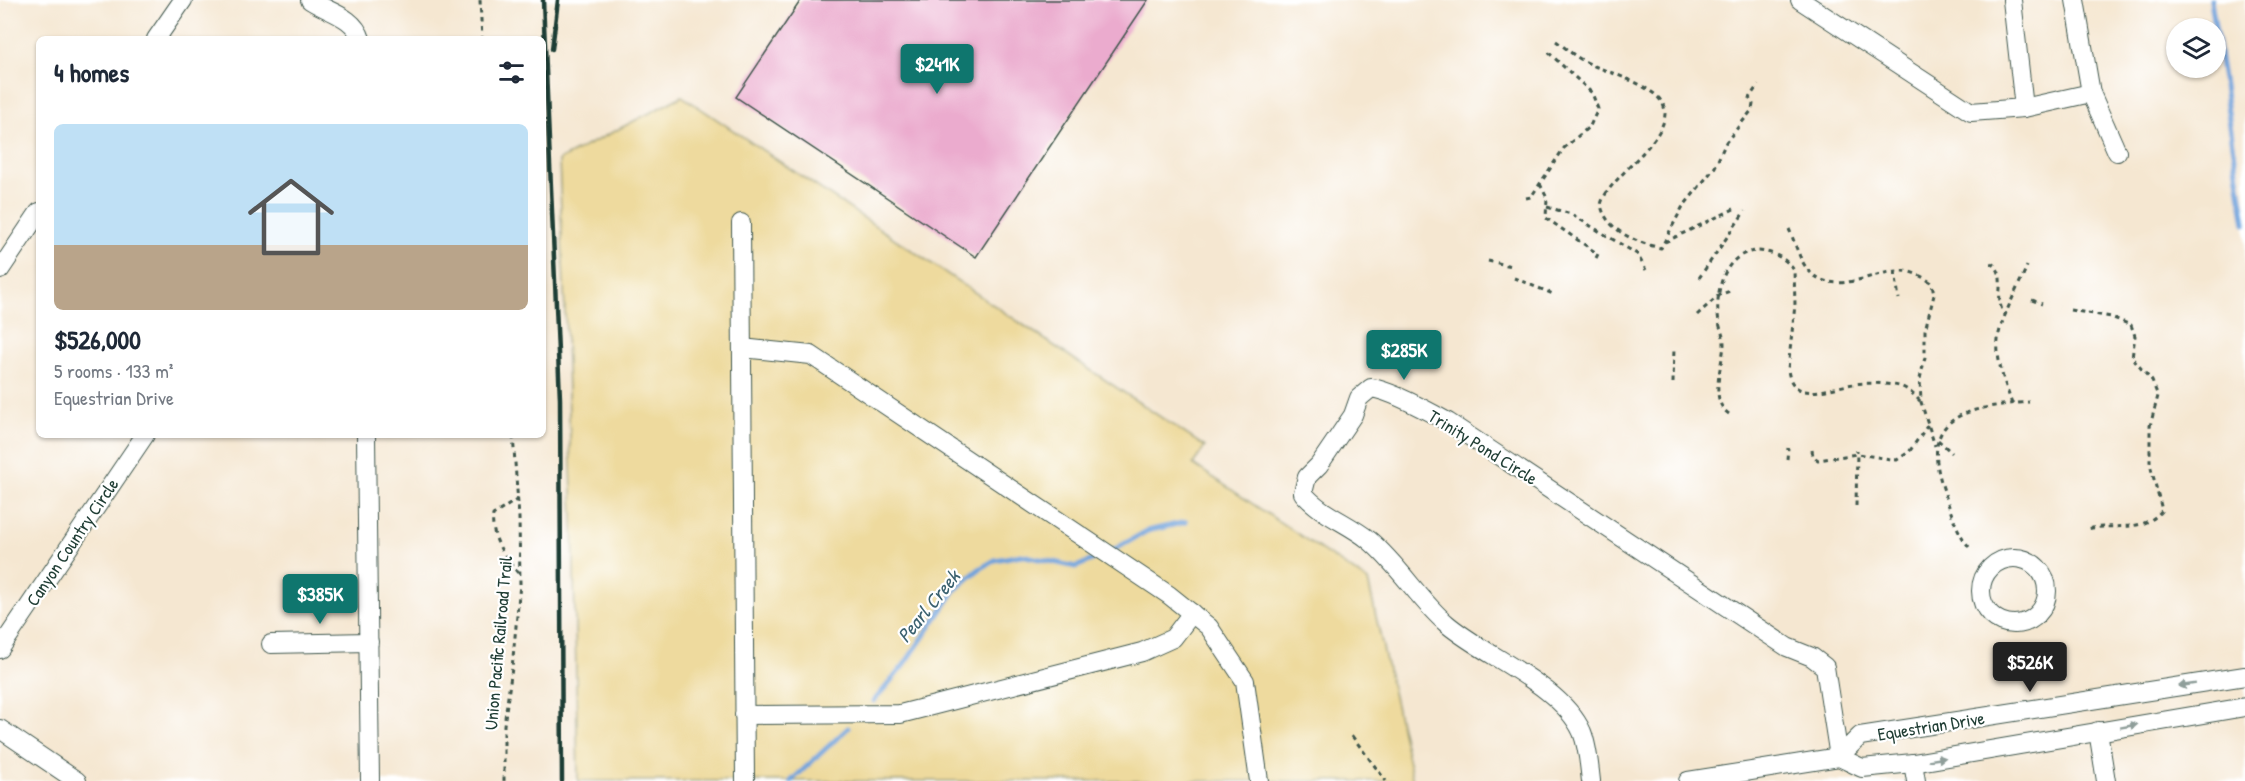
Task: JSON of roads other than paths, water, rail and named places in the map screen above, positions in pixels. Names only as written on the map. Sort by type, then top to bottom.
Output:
[{"type":"street","points":[[158,36],[183,0]]},
{"type":"street","points":[[310,0],[326,11],[344,17],[358,29],[360,36]]},
{"type":"street","points":[[1800,0],[1971,112],[2024,108],[2091,93]]},
{"type":"street","points":[[2012,0],[2024,108]]},
{"type":"street","points":[[2075,0],[2091,93],[2117,152]]},
{"type":"street","points":[[0,270],[36,216]]},
{"type":"street","points":[[741,223],[745,781]]},
{"type":"street","points":[[742,348],[811,356],[1169,595],[1209,627],[1245,681],[1259,781]]},
{"type":"street","name":"Trinity Pond Circle","points":[[1591,781],[1587,745],[1581,730],[1556,698],[1448,624],[1383,552],[1353,528],[1313,506],[1303,493],[1307,477],[1319,465],[1353,415],[1359,398],[1371,388],[1384,389],[1400,400],[1448,422],[1788,647],[1812,657],[1825,668],[1839,757]]},
{"type":"street","name":"Canyon Country Circle","points":[[0,649],[143,438]]},
{"type":"street","points":[[366,438],[370,781]]},
{"type":"street","points":[[744,715],[900,714],[1142,652],[1173,638],[1192,613]]},
{"type":"street","points":[[271,644],[369,642]]},
{"type":"street","name":"Equestrian Drive","points":[[2245,676],[1860,736],[1839,757],[1862,768],[1913,763],[2245,707]]},
{"type":"street","points":[[0,729],[77,781]]},
{"type":"street","points":[[2098,731],[2106,781]]},
{"type":"street","points":[[1689,781],[1839,757]]},
{"type":"street","points":[[1913,763],[1916,781]]},
{"type":"waterway","points":[[2211,0],[2245,224]]},
{"type":"waterway","name":"Pearl Creek","points":[[1110,552],[1147,531],[1186,522]]},
{"type":"waterway","name":"Pearl Creek","points":[[874,701],[904,665],[956,589],[978,570],[995,560],[1021,555],[1076,567],[1092,560]]},
{"type":"waterway","name":"Pearl Creek","points":[[791,781],[848,728]]},
{"type":"railway","points":[[543,0],[545,36]]},
{"type":"railway","points":[[552,49],[558,0]]},
{"type":"railway","points":[[546,70],[560,399],[562,781]]}]
